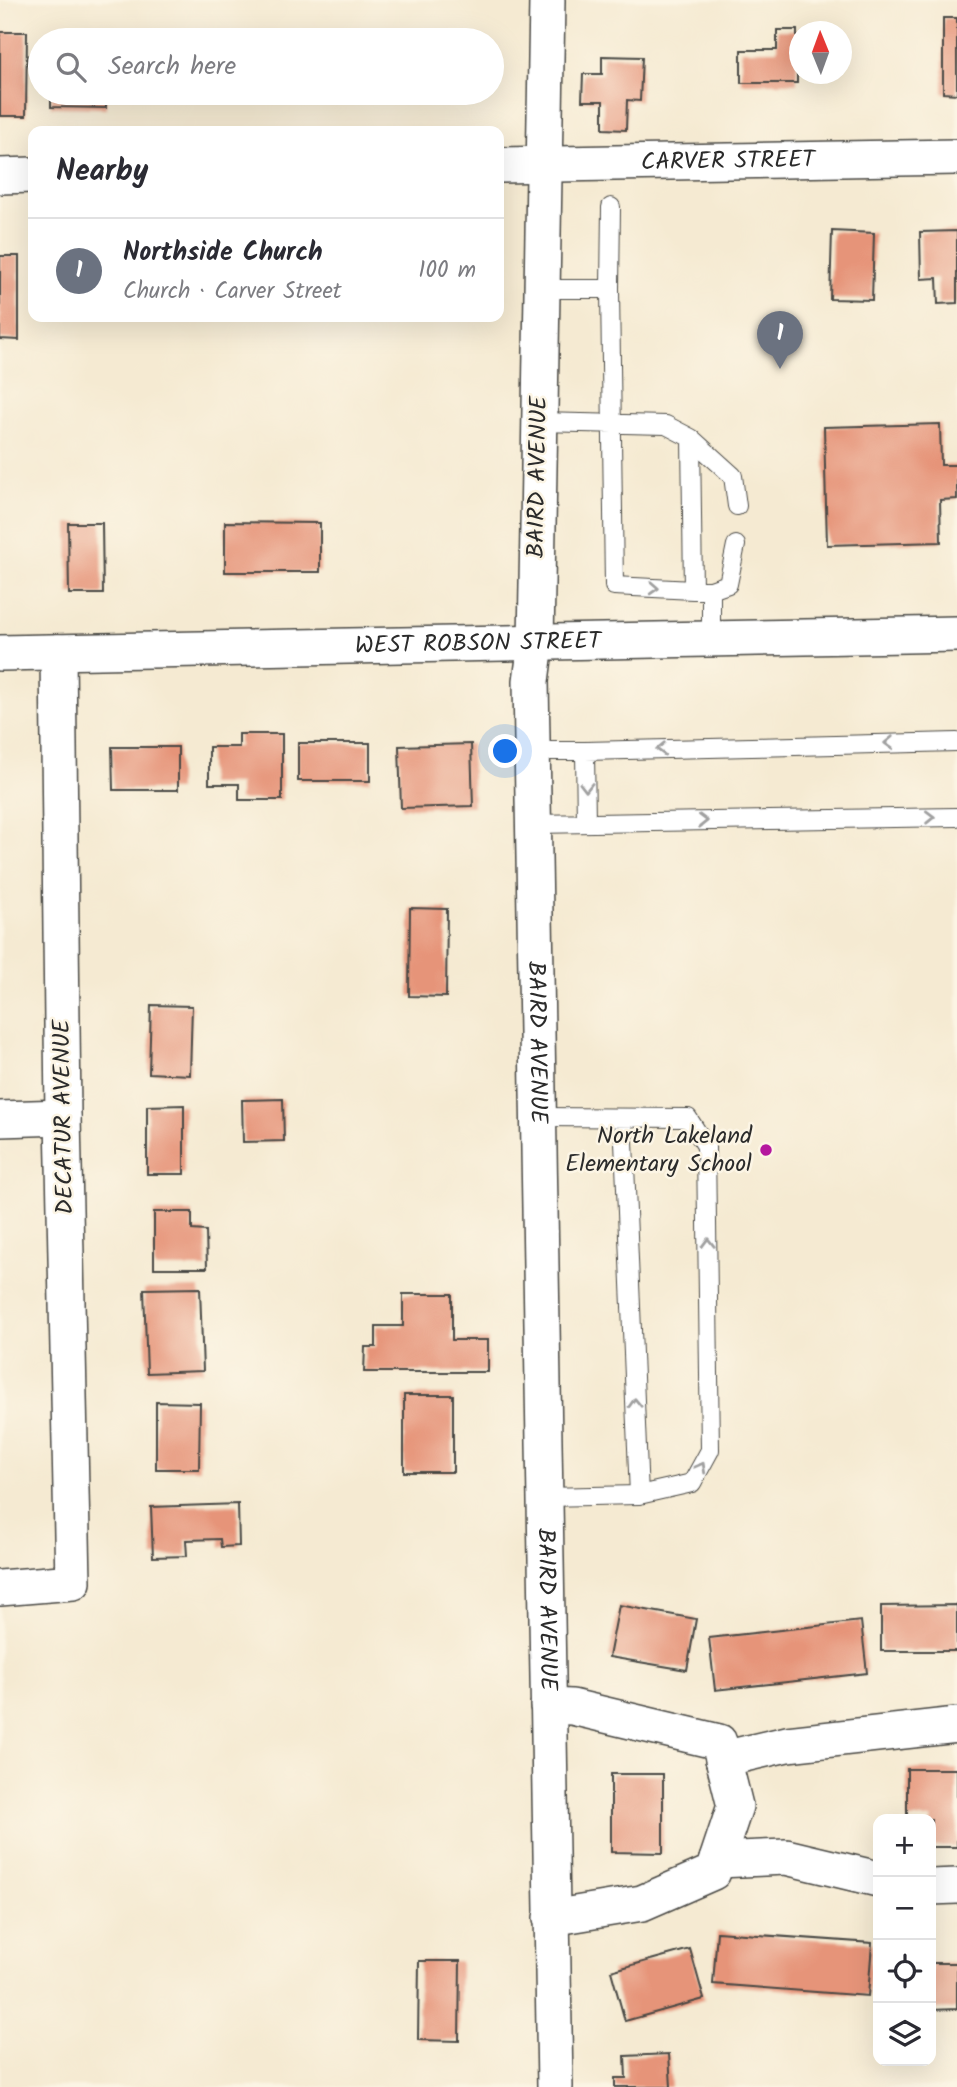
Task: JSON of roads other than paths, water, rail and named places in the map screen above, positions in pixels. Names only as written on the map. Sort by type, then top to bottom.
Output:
[{"type":"street","name":"BAIRD AVENUE","points":[[547,0],[536,643],[531,681],[555,2087]]},
{"type":"street","name":"CARVER STREET","points":[[504,165],[957,158]]},
{"type":"street","points":[[0,176],[28,175]]},
{"type":"street","name":"WEST ROBSON STREET","points":[[0,653],[957,634]]},
{"type":"street","name":"DECATUR AVENUE","points":[[0,1588],[73,1582],[63,1117],[58,652]]},
{"type":"street","points":[[0,1119],[63,1117]]},
{"type":"street","points":[[548,1706],[572,1707],[719,1742],[735,1806],[713,1872],[642,1903],[551,1918]]},
{"type":"street","points":[[723,1759],[787,1744],[957,1726]]},
{"type":"street","points":[[717,1860],[786,1857],[873,1879]]},
{"type":"street","points":[[936,1887],[957,1886]]},
{"type":"lane","points":[[611,207],[614,586],[702,590],[728,584],[736,545]]},
{"type":"lane","points":[[541,289],[610,289]]},
{"type":"lane","points":[[539,422],[666,425],[691,438],[733,476],[737,506]]},
{"type":"lane","points":[[691,438],[702,590],[711,639]]},
{"type":"lane","points":[[532,751],[957,742]]},
{"type":"lane","points":[[585,751],[586,823]]},
{"type":"lane","points":[[534,824],[957,817]]},
{"type":"lane","points":[[539,1117],[688,1118],[706,1146],[710,1450],[692,1483],[639,1495],[545,1497]]},
{"type":"lane","points":[[623,1118],[639,1495]]},
{"type":"place","name":"Northside Church","points":[[780,369]]},
{"type":"place","name":"North Lakeland Elementary School","points":[[766,1150]]}]
